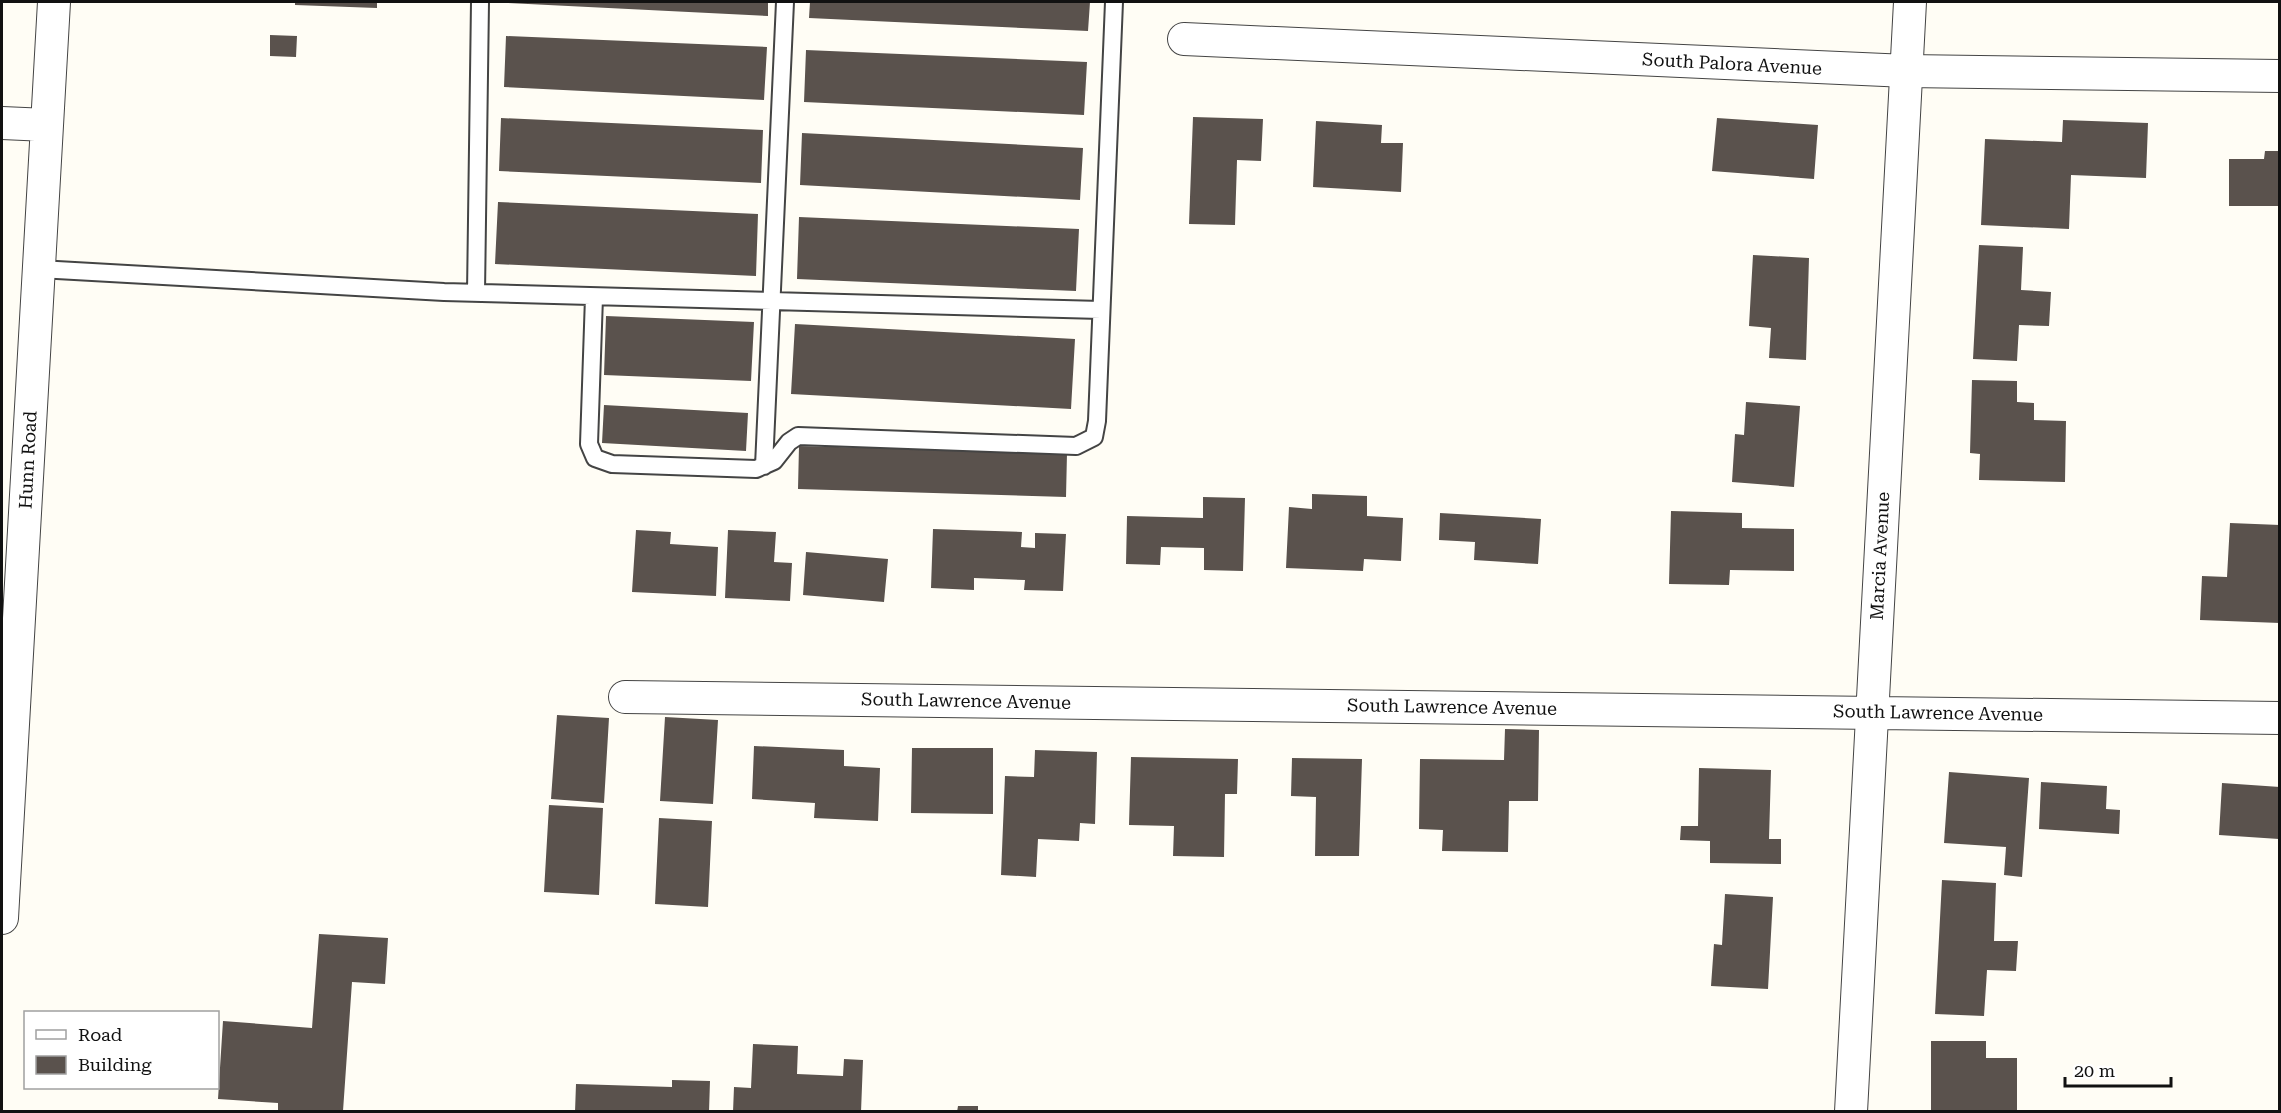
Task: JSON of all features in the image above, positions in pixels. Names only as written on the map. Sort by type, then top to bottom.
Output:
[{"type":"street","name":"Hunn Road","points":[[2,918],[54,2]]},
{"type":"street","name":"Marcia Avenue","points":[[1851,1112],[1910,2]]},
{"type":"street","name":"South Palora Avenue","points":[[1184,39],[1907,72],[2280,76]]},
{"type":"street","points":[[2,123],[47,125]]},
{"type":"street","name":"South Lawrence Avenue","points":[[625,697],[2280,718]]},
{"type":"lane","points":[[476,293],[480,2]]},
{"type":"lane","points":[[764,466],[785,2]]},
{"type":"lane","points":[[594,297],[589,444],[595,458],[612,464],[756,469],[774,461],[789,442],[798,436],[1076,446],[1094,437],[1097,421],[1114,2]]},
{"type":"lane","points":[[39,269],[476,293],[1101,310]]},
{"type":"building","points":[[295,2],[377,2],[377,8],[295,5]]},
{"type":"building","points":[[768,2],[768,16],[508,3]]},
{"type":"building","points":[[810,2],[1090,2],[1088,31],[809,18]]},
{"type":"building","points":[[270,35],[297,36],[296,57],[270,56]]},
{"type":"building","points":[[506,36],[767,47],[764,100],[504,87]]},
{"type":"building","points":[[806,50],[1087,62],[1084,115],[804,102]]},
{"type":"building","points":[[1193,117],[1263,119],[1261,161],[1237,160],[1235,225],[1189,224]]},
{"type":"building","points":[[501,118],[763,130],[761,183],[499,171]]},
{"type":"building","points":[[1717,118],[1818,125],[1814,179],[1712,171]]},
{"type":"building","points":[[2063,120],[2148,123],[2146,178],[2071,175],[2069,229],[1981,225],[1985,139],[2062,142]]},
{"type":"building","points":[[1316,121],[1382,125],[1381,143],[1403,143],[1401,192],[1313,187]]},
{"type":"building","points":[[802,133],[1083,148],[1080,200],[800,185]]},
{"type":"building","points":[[2265,151],[2280,151],[2280,206],[2229,206],[2229,159],[2264,159]]},
{"type":"building","points":[[498,202],[758,214],[756,276],[495,264]]},
{"type":"building","points":[[799,217],[1079,229],[1076,291],[797,279]]},
{"type":"building","points":[[1979,245],[2023,247],[2021,290],[2051,292],[2049,326],[2019,325],[2017,361],[1973,359]]},
{"type":"building","points":[[1753,255],[1809,258],[1806,360],[1769,358],[1771,328],[1749,326]]},
{"type":"building","points":[[606,316],[754,322],[751,381],[604,375]]},
{"type":"building","points":[[795,324],[1075,339],[1071,409],[791,394]]},
{"type":"building","points":[[1972,380],[2017,381],[2017,402],[2034,403],[2034,420],[2066,421],[2065,482],[1979,480],[1980,454],[1970,453]]},
{"type":"building","points":[[1746,402],[1800,406],[1794,487],[1732,482],[1735,434],[1744,435]]},
{"type":"building","points":[[604,405],[748,413],[746,451],[602,443]]},
{"type":"building","points":[[799,446],[1067,453],[1066,497],[798,489]]},
{"type":"building","points":[[1312,494],[1367,496],[1367,516],[1403,518],[1401,561],[1364,559],[1363,571],[1286,568],[1289,507],[1312,509]]},
{"type":"building","points":[[1203,497],[1245,498],[1243,571],[1204,570],[1204,548],[1161,547],[1160,565],[1126,564],[1127,516],[1203,518]]},
{"type":"building","points":[[1671,511],[1742,513],[1742,528],[1794,529],[1794,571],[1730,570],[1729,585],[1669,584]]},
{"type":"building","points":[[1440,513],[1541,519],[1538,564],[1474,560],[1475,542],[1439,540]]},
{"type":"building","points":[[2230,523],[2280,525],[2280,623],[2200,620],[2202,576],[2227,577]]},
{"type":"building","points":[[933,529],[1022,532],[1021,547],[1035,548],[1035,533],[1066,534],[1063,591],[1024,590],[1025,580],[974,578],[974,590],[931,588]]},
{"type":"building","points":[[636,530],[671,532],[670,544],[718,547],[716,596],[632,592]]},
{"type":"building","points":[[728,530],[776,532],[774,562],[792,563],[790,601],[725,598]]},
{"type":"building","points":[[806,552],[888,559],[884,602],[803,595]]},
{"type":"building","points":[[557,715],[609,718],[604,803],[551,799]]},
{"type":"building","points":[[665,717],[718,720],[713,804],[660,801]]},
{"type":"building","points":[[1505,729],[1539,730],[1538,801],[1509,801],[1508,852],[1442,851],[1443,830],[1419,829],[1420,759],[1504,760]]},
{"type":"building","points":[[754,746],[844,750],[844,766],[880,768],[878,821],[814,818],[815,803],[752,799]]},
{"type":"building","points":[[912,748],[993,748],[993,814],[911,813]]},
{"type":"building","points":[[1035,750],[1097,752],[1095,824],[1080,823],[1079,841],[1038,839],[1036,877],[1001,875],[1005,776],[1034,777]]},
{"type":"building","points":[[1131,757],[1238,759],[1237,794],[1225,794],[1224,857],[1173,856],[1174,826],[1129,825]]},
{"type":"building","points":[[1292,758],[1362,759],[1359,856],[1315,856],[1316,797],[1291,796]]},
{"type":"building","points":[[1699,768],[1771,770],[1769,839],[1781,839],[1781,864],[1710,863],[1710,841],[1680,840],[1681,826],[1698,826]]},
{"type":"building","points":[[1949,772],[2029,778],[2022,877],[2004,875],[2006,847],[1944,843]]},
{"type":"building","points":[[2041,782],[2107,786],[2106,809],[2120,810],[2119,834],[2039,829]]},
{"type":"building","points":[[2222,783],[2280,787],[2279,839],[2219,835]]},
{"type":"building","points":[[549,805],[603,808],[599,895],[544,892]]},
{"type":"building","points":[[659,818],[712,821],[708,907],[655,904]]},
{"type":"building","points":[[1942,880],[1996,883],[1994,941],[2018,941],[2016,971],[1987,970],[1984,1016],[1935,1014]]},
{"type":"building","points":[[1725,894],[1773,897],[1768,989],[1711,986],[1714,944],[1722,945]]},
{"type":"building","points":[[319,934],[388,938],[385,984],[352,982],[343,1111],[278,1112],[278,1103],[218,1099],[223,1021],[312,1028]]},
{"type":"building","points":[[1931,1041],[1986,1041],[1986,1058],[2017,1058],[2017,1112],[1931,1112]]},
{"type":"building","points":[[753,1044],[798,1046],[797,1074],[843,1076],[844,1059],[863,1060],[861,1112],[733,1112],[734,1087],[751,1088]]},
{"type":"building","points":[[672,1080],[710,1081],[709,1112],[575,1112],[576,1084],[672,1087]]},
{"type":"building","points":[[958,1106],[978,1106],[978,1112],[957,1112]]}]
